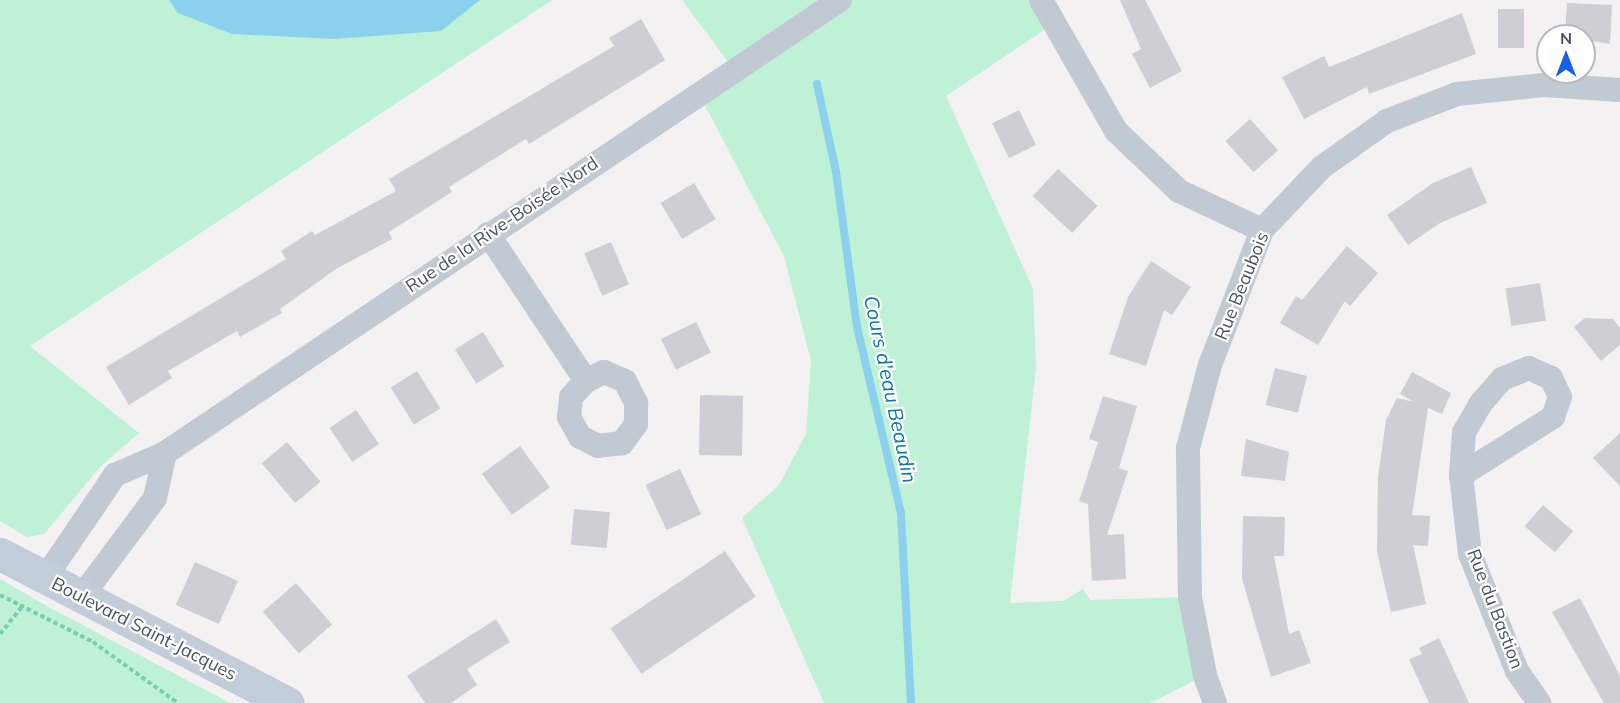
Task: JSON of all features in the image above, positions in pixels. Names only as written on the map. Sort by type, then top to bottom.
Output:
[{"type":"street","name":"Rue de la Rive-Boisée Nord","points":[[45,578],[115,475],[165,453],[488,234],[840,0]]},
{"type":"street","points":[[1041,0],[1116,131],[1179,191],[1262,230]]},
{"type":"street","name":"Rue Beaubois","points":[[1215,703],[1205,675],[1190,597],[1188,448],[1210,365],[1262,230],[1322,167],[1387,121],[1457,94],[1544,85],[1620,90]]},
{"type":"street","points":[[488,234],[586,381]]},
{"type":"street","name":"Rue du Bastion","points":[[1461,475],[1553,417],[1560,397],[1551,378],[1529,369],[1502,379],[1488,395],[1464,432],[1461,475],[1470,554],[1517,671],[1539,703]]},
{"type":"street","points":[[82,596],[154,498],[165,453]]},
{"type":"street","name":"Boulevard Saint-Jacques","points":[[0,554],[288,703]]},
{"type":"path","points":[[0,595],[93,642],[178,703]]},
{"type":"path","points":[[0,634],[23,607]]},
{"type":"green space","points":[[0,0],[552,0],[30,346],[139,433],[101,466],[44,534],[27,537],[0,521]]},
{"type":"green space","points":[[682,0],[1041,0],[1053,24],[946,96],[1033,289],[1036,368],[1010,603],[1063,601],[1083,589],[1090,600],[1190,597],[1205,675],[1150,703],[824,703],[742,518],[779,485],[806,434],[811,361],[784,256],[699,94],[734,70]]},
{"type":"green space","points":[[0,579],[45,605],[230,703],[0,703]]},
{"type":"water","points":[[169,0],[480,0],[441,31],[334,39],[232,34],[178,13]]},
{"type":"building","points":[[1120,0],[1145,0],[1182,71],[1150,88],[1132,54],[1141,49]]},
{"type":"building","points":[[1567,3],[1612,5],[1610,44],[1596,42],[1596,24],[1566,24]]},
{"type":"building","points":[[1498,9],[1524,9],[1524,48],[1498,48]]},
{"type":"building","points":[[1462,13],[1476,54],[1369,94],[1367,87],[1304,119],[1282,77],[1324,56],[1329,67]]},
{"type":"building","points":[[641,19],[665,60],[529,144],[526,139],[449,187],[452,192],[389,232],[392,239],[336,269],[280,309],[282,313],[240,337],[237,331],[168,371],[172,378],[129,405],[106,367],[286,259],[281,251],[312,231],[315,235],[396,191],[389,179],[614,46],[609,38]]},
{"type":"building","points":[[1019,110],[1036,145],[1009,158],[992,123]]},
{"type":"building","points":[[1250,119],[1278,150],[1254,172],[1225,141]]},
{"type":"building","points":[[1471,167],[1487,203],[1440,223],[1408,245],[1387,215],[1433,183]]},
{"type":"building","points":[[1058,169],[1097,206],[1072,233],[1033,196]]},
{"type":"building","points":[[694,183],[716,219],[682,239],[661,203]]},
{"type":"building","points":[[611,242],[629,284],[602,296],[584,253]]},
{"type":"building","points":[[1347,246],[1378,273],[1350,306],[1345,301],[1318,345],[1280,323],[1296,296],[1302,300]]},
{"type":"building","points":[[1151,261],[1191,287],[1172,315],[1164,310],[1146,366],[1109,354],[1128,297]]},
{"type":"building","points":[[1540,283],[1546,321],[1511,326],[1505,288]]},
{"type":"building","points":[[1585,318],[1613,319],[1620,328],[1620,345],[1601,361],[1574,327]]},
{"type":"building","points":[[696,322],[711,353],[676,370],[661,339]]},
{"type":"building","points":[[483,332],[504,366],[476,383],[455,349]]},
{"type":"building","points":[[1275,368],[1307,376],[1298,413],[1266,405]]},
{"type":"building","points":[[417,371],[440,408],[414,425],[391,387]]},
{"type":"building","points":[[1412,372],[1451,393],[1442,414],[1428,408],[1412,515],[1430,516],[1428,546],[1413,545],[1426,604],[1391,612],[1377,552],[1378,477],[1386,420],[1397,398],[1414,402],[1400,394]]},
{"type":"building","points":[[700,395],[743,396],[742,456],[699,455]]},
{"type":"building","points":[[1103,396],[1137,406],[1119,468],[1128,471],[1107,535],[1124,534],[1126,579],[1092,581],[1088,504],[1079,501],[1098,442],[1089,439]]},
{"type":"building","points":[[356,410],[379,444],[352,462],[329,428]]},
{"type":"building","points":[[1620,433],[1620,486],[1593,458]]},
{"type":"building","points":[[1246,439],[1289,452],[1285,481],[1241,476]]},
{"type":"building","points":[[287,442],[320,482],[295,503],[262,463]]},
{"type":"building","points":[[520,446],[550,487],[512,515],[482,474]]},
{"type":"building","points":[[680,469],[701,514],[667,530],[646,485]]},
{"type":"building","points":[[1543,505],[1573,531],[1555,552],[1525,526]]},
{"type":"building","points":[[574,509],[610,512],[607,548],[571,545]]},
{"type":"building","points":[[1243,516],[1285,517],[1284,556],[1274,556],[1289,634],[1299,630],[1311,663],[1271,677],[1242,579]]},
{"type":"building","points":[[725,551],[756,597],[641,674],[611,628]]},
{"type":"building","points":[[195,562],[238,581],[219,624],[176,605]]},
{"type":"building","points":[[296,583],[332,625],[299,653],[263,612]]},
{"type":"building","points":[[1580,598],[1620,676],[1620,703],[1604,703],[1552,612]]},
{"type":"building","points":[[496,619],[510,642],[467,669],[477,685],[451,703],[425,703],[407,676]]},
{"type":"building","points":[[1439,638],[1469,703],[1429,703],[1409,659],[1422,654],[1419,648]]},
{"type":"waterway","name":"Cours d'eau Beaudin","points":[[817,84],[836,172],[857,327],[901,513],[911,703]]}]
